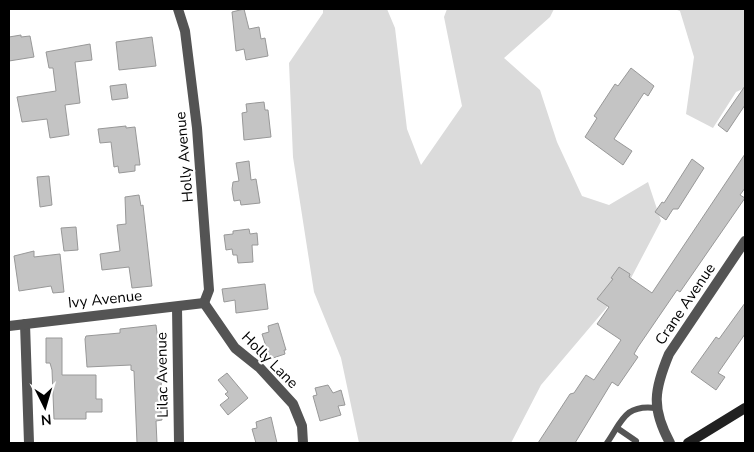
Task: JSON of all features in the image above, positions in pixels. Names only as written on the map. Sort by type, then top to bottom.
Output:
[{"type":"street","name":"Holly Avenue","points":[[178,9],[185,31],[198,138],[209,290],[204,303]]},
{"type":"street","name":"Crane Avenue","points":[[670,443],[660,425],[656,408],[660,379],[669,354],[745,241]]},
{"type":"street","name":"Ivy Avenue","points":[[9,326],[204,303]]},
{"type":"street","name":"Holly Lane","points":[[204,303],[236,348],[260,368],[293,404],[302,426],[303,443]]},
{"type":"street","name":"Lilac Avenue","points":[[177,307],[179,443]]},
{"type":"street","points":[[25,324],[29,443]]},
{"type":"street","points":[[688,443],[745,408]]},
{"type":"lane","points":[[607,443],[627,412],[642,406],[656,408]]},
{"type":"lane","points":[[617,428],[636,441]]},
{"type":"shaded area","points":[[323,9],[387,9],[395,28],[407,129],[421,165],[462,106],[444,17],[447,9],[554,9],[550,17],[504,58],[540,90],[557,142],[582,196],[609,205],[648,182],[661,221],[630,280],[541,385],[511,443],[359,443],[341,358],[314,292],[293,157],[289,63],[323,13]]},
{"type":"shaded area","points":[[674,9],[745,9],[745,88],[736,92],[713,128],[686,114],[694,57],[680,11]]},
{"type":"building","points":[[244,9],[249,29],[259,27],[261,39],[265,38],[268,56],[246,60],[244,49],[236,51],[232,12]]},
{"type":"building","points":[[21,35],[21,37],[30,36],[34,57],[9,61],[9,37]]},
{"type":"building","points":[[152,37],[156,66],[119,70],[116,42]]},
{"type":"building","points":[[90,44],[92,60],[75,62],[80,103],[65,105],[69,135],[50,138],[47,119],[22,122],[17,97],[56,91],[53,68],[49,68],[46,52]]},
{"type":"building","points":[[631,68],[654,86],[648,96],[644,93],[614,139],[632,151],[623,165],[585,137],[597,118],[594,116],[615,84],[618,86]]},
{"type":"building","points":[[126,84],[128,98],[112,100],[110,86]]},
{"type":"building","points":[[745,86],[745,105],[727,132],[718,125]]},
{"type":"building","points":[[264,102],[265,110],[268,110],[271,137],[244,140],[242,113],[247,112],[246,104]]},
{"type":"building","points":[[126,126],[126,128],[135,127],[140,165],[135,165],[135,171],[119,173],[118,166],[114,167],[111,142],[100,143],[98,129]]},
{"type":"building","points":[[745,154],[745,188],[740,195],[745,198],[680,292],[677,290],[638,347],[634,354],[638,357],[618,386],[612,382],[575,443],[538,443],[570,394],[574,393],[586,375],[594,380],[621,340],[597,324],[609,307],[597,299],[613,279],[611,278],[619,267],[630,274],[629,277],[652,293]]},
{"type":"building","points":[[692,159],[704,168],[678,209],[673,209],[666,220],[655,212],[662,202],[664,203]]},
{"type":"building","points":[[249,161],[251,180],[256,179],[260,203],[241,205],[240,200],[234,201],[232,189],[233,182],[239,181],[236,163]]},
{"type":"building","points":[[49,176],[52,205],[40,207],[37,177]]},
{"type":"building","points":[[139,195],[141,206],[143,205],[152,286],[132,288],[129,267],[102,270],[100,254],[120,251],[117,225],[126,224],[125,197]]},
{"type":"building","points":[[76,227],[78,250],[64,251],[61,228]]},
{"type":"building","points":[[249,229],[250,234],[257,233],[258,245],[252,245],[253,262],[238,263],[237,255],[233,255],[232,249],[226,250],[224,235],[233,234],[233,231]]},
{"type":"building","points":[[34,251],[34,257],[60,254],[64,292],[53,293],[51,286],[19,291],[14,256]]},
{"type":"building","points":[[265,284],[268,309],[236,313],[235,300],[224,302],[222,289]]},
{"type":"building","points":[[745,303],[745,334],[718,373],[725,377],[716,390],[691,372],[716,337],[719,339]]},
{"type":"building","points":[[278,323],[286,350],[284,350],[285,354],[270,359],[262,334],[269,332],[268,326]]},
{"type":"building","points":[[156,325],[162,372],[160,403],[162,420],[156,421],[157,443],[137,443],[134,371],[131,370],[131,365],[87,367],[85,339],[86,336],[120,333],[120,329]]},
{"type":"building","points":[[46,338],[62,338],[62,375],[96,375],[96,399],[102,399],[102,412],[86,412],[86,419],[54,419],[52,370],[50,363],[46,363]]},
{"type":"building","points":[[227,373],[248,398],[228,415],[220,405],[229,398],[225,394],[228,392],[218,380]]},
{"type":"building","points":[[328,385],[333,393],[341,390],[345,405],[338,406],[341,415],[320,421],[313,396],[317,395],[315,388]]},
{"type":"building","points":[[271,417],[277,443],[256,443],[252,429],[257,428],[256,422]]}]
